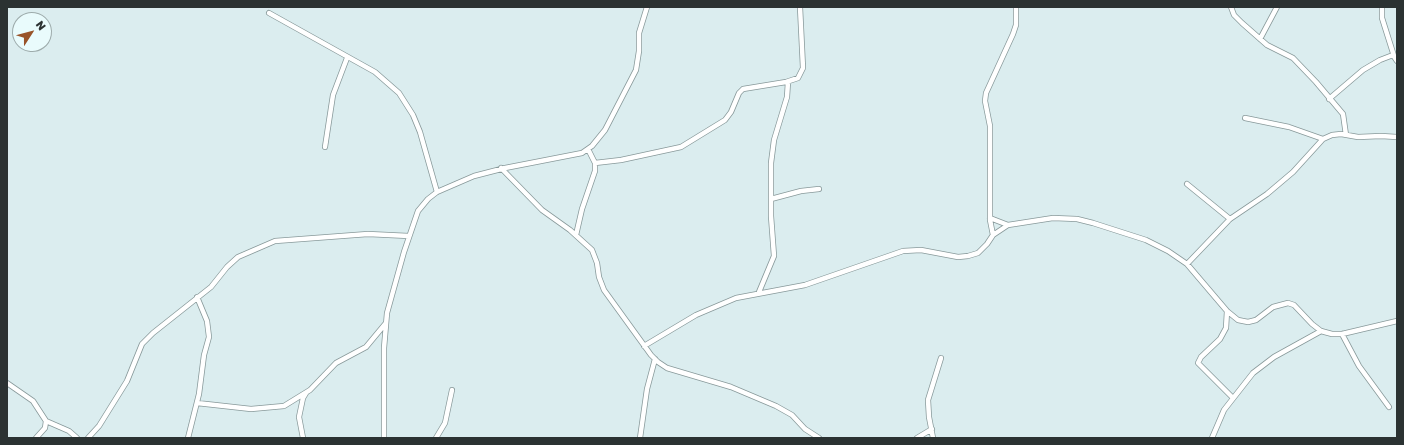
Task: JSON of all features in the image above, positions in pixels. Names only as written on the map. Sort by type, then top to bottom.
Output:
[{"type":"street","points":[[384,438],[384,356],[387,314],[409,236],[418,211],[428,199],[437,192],[474,176],[501,168],[582,153],[588,149],[605,130],[636,70],[639,51],[639,33],[647,7]]},
{"type":"street","points":[[595,163],[622,160],[681,147],[725,120],[731,112],[739,93],[743,89],[788,82],[798,78],[803,68],[800,7]]},
{"type":"street","points":[[993,235],[990,218],[990,126],[985,101],[986,93],[1016,25],[1016,7]]},
{"type":"street","points":[[1231,7],[1234,15],[1267,45],[1294,58],[1343,114],[1346,135]]},
{"type":"street","points":[[1260,39],[1277,7]]},
{"type":"street","points":[[1382,7],[1382,18],[1397,61]]},
{"type":"street","points":[[269,13],[347,58],[375,72],[399,93],[413,115],[420,132],[437,192]]},
{"type":"street","points":[[1329,99],[1363,70],[1386,57],[1394,56]]},
{"type":"street","points":[[325,147],[333,95],[347,58]]},
{"type":"street","points":[[759,292],[774,256],[771,163],[774,140],[787,96],[788,82]]},
{"type":"street","points":[[1246,118],[1323,138]]},
{"type":"street","points":[[1187,264],[1230,219],[1267,194],[1293,172],[1323,138],[1332,135],[1346,135],[1358,137],[1381,136],[1397,138]]},
{"type":"street","points":[[576,235],[582,209],[593,180],[595,163],[588,149]]},
{"type":"street","points":[[501,168],[542,210],[576,235],[592,250],[604,290],[655,359],[667,368],[731,387],[776,406],[792,415],[805,429],[819,438]]},
{"type":"street","points":[[1187,184],[1230,219]]},
{"type":"street","points":[[771,199],[819,189]]},
{"type":"street","points":[[990,218],[1008,225]]},
{"type":"street","points":[[644,346],[696,315],[736,298],[759,292],[805,285],[903,251],[921,250],[958,257],[968,256],[978,253],[993,235],[1008,225],[1053,218],[1077,219],[1146,240],[1168,251],[1187,264],[1227,311],[1238,320],[1248,322],[1256,320],[1273,307],[1288,303],[1294,305],[1312,324],[1321,331],[1342,334],[1397,321]]},
{"type":"street","points":[[88,438],[108,412],[113,402],[128,381],[142,344],[152,333],[211,287],[227,266],[238,257],[275,241],[368,234],[409,236]]},
{"type":"street","points":[[188,438],[204,370],[204,355],[209,337],[207,321],[197,297]]},
{"type":"street","points":[[1227,311],[1226,328],[1220,338],[1201,357],[1198,363],[1233,398]]},
{"type":"street","points":[[197,403],[251,409],[284,406],[306,392],[336,363],[366,347],[386,323]]},
{"type":"street","points":[[1212,438],[1224,410],[1265,363],[1321,331]]},
{"type":"street","points":[[1342,334],[1359,366],[1389,407]]},
{"type":"street","points":[[933,438],[929,417],[928,400],[941,358]]},
{"type":"street","points":[[640,438],[647,388],[655,359]]},
{"type":"street","points":[[7,383],[33,401],[46,422],[68,431],[77,438]]},
{"type":"street","points":[[436,438],[445,423],[452,390]]},
{"type":"street","points":[[304,437],[299,417],[303,398],[306,392]]},
{"type":"street","points":[[36,438],[45,428],[46,422]]},
{"type":"street","points":[[917,438],[932,429]]}]
